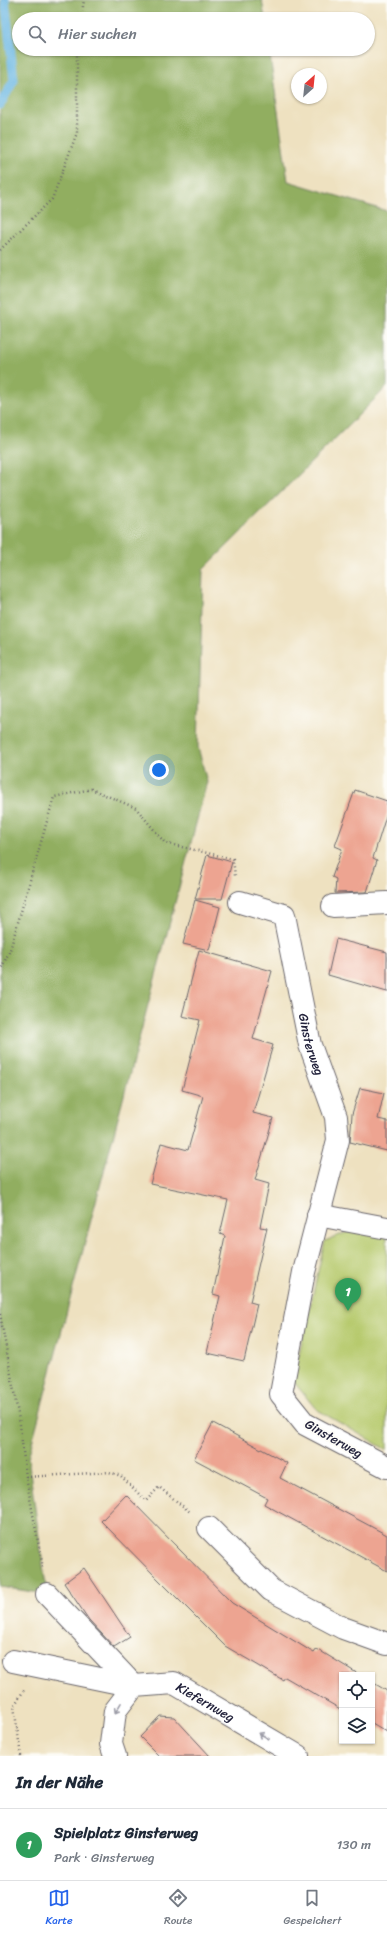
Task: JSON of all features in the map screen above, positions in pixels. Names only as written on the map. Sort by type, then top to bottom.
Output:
[{"type":"street","name":"Ginsterweg","points":[[240,902],[284,915],[310,1045],[336,1117],[338,1140],[318,1215],[296,1311],[281,1394],[305,1424],[387,1467]]},
{"type":"street","points":[[333,906],[387,903]]},
{"type":"street","points":[[318,1215],[387,1228]]},
{"type":"street","points":[[209,1528],[271,1590],[343,1628],[387,1644]]},
{"type":"street","points":[[47,1594],[134,1686],[115,1711],[111,1744],[114,1756]]},
{"type":"street","name":"Kiefernweg","points":[[13,1661],[38,1668],[134,1686],[174,1683],[298,1756]]},
{"type":"path","points":[[82,12],[84,0]]},
{"type":"path","points":[[0,250],[52,199],[77,133],[77,56]]},
{"type":"path","points":[[0,971],[10,950],[54,797],[90,789],[136,808],[164,843],[233,859],[240,902]]},
{"type":"path","points":[[0,1314],[20,1425],[26,1477],[47,1594]]},
{"type":"path","points":[[26,1477],[109,1472],[121,1476],[146,1501],[159,1487],[209,1528]]},
{"type":"path","points":[[21,1756],[14,1706],[38,1668]]},
{"type":"green space","points":[[0,0],[262,0],[264,12],[12,12],[12,56],[270,56],[288,181],[387,211],[387,387],[203,570],[198,747],[207,782],[28,1458],[47,1594],[0,1587]]},
{"type":"green space","points":[[357,1228],[387,1235],[387,1450],[316,1409],[293,1381],[325,1241]]},
{"type":"building","points":[[355,790],[387,801],[387,813],[373,858],[377,860],[367,892],[335,893],[336,879],[332,877],[342,849],[335,846]]},
{"type":"building","points":[[207,855],[232,862],[222,899],[195,899]]},
{"type":"building","points":[[195,900],[220,907],[209,950],[183,944]]},
{"type":"building","points":[[336,939],[387,952],[387,992],[328,975]]},
{"type":"building","points":[[199,950],[272,971],[253,1039],[273,1045],[253,1113],[273,1118],[255,1180],[269,1184],[260,1227],[267,1228],[250,1302],[257,1304],[244,1361],[207,1353],[220,1296],[213,1294],[225,1236],[220,1234],[228,1200],[150,1184],[161,1143],[188,1150],[203,1096],[182,1090],[200,1020],[182,1016]]},
{"type":"building","points":[[360,1088],[384,1093],[378,1119],[387,1121],[387,1151],[350,1142],[352,1114]]},
{"type":"building","points":[[213,1423],[287,1463],[280,1478],[387,1535],[387,1571],[264,1504],[267,1498],[194,1459]]},
{"type":"building","points":[[126,1495],[232,1603],[314,1653],[317,1649],[355,1672],[339,1672],[339,1708],[285,1677],[283,1680],[225,1646],[101,1521]]},
{"type":"building","points":[[84,1568],[130,1637],[114,1647],[89,1620],[64,1583]]},
{"type":"building","points":[[375,1684],[387,1691],[387,1732],[375,1725]]},
{"type":"building","points":[[160,1716],[174,1717],[210,1756],[159,1756],[140,1737]]},
{"type":"waterway","points":[[0,105],[14,80],[5,0]]},
{"type":"place","name":"Spielplatz Ginsterweg","points":[[348,1311]]}]
